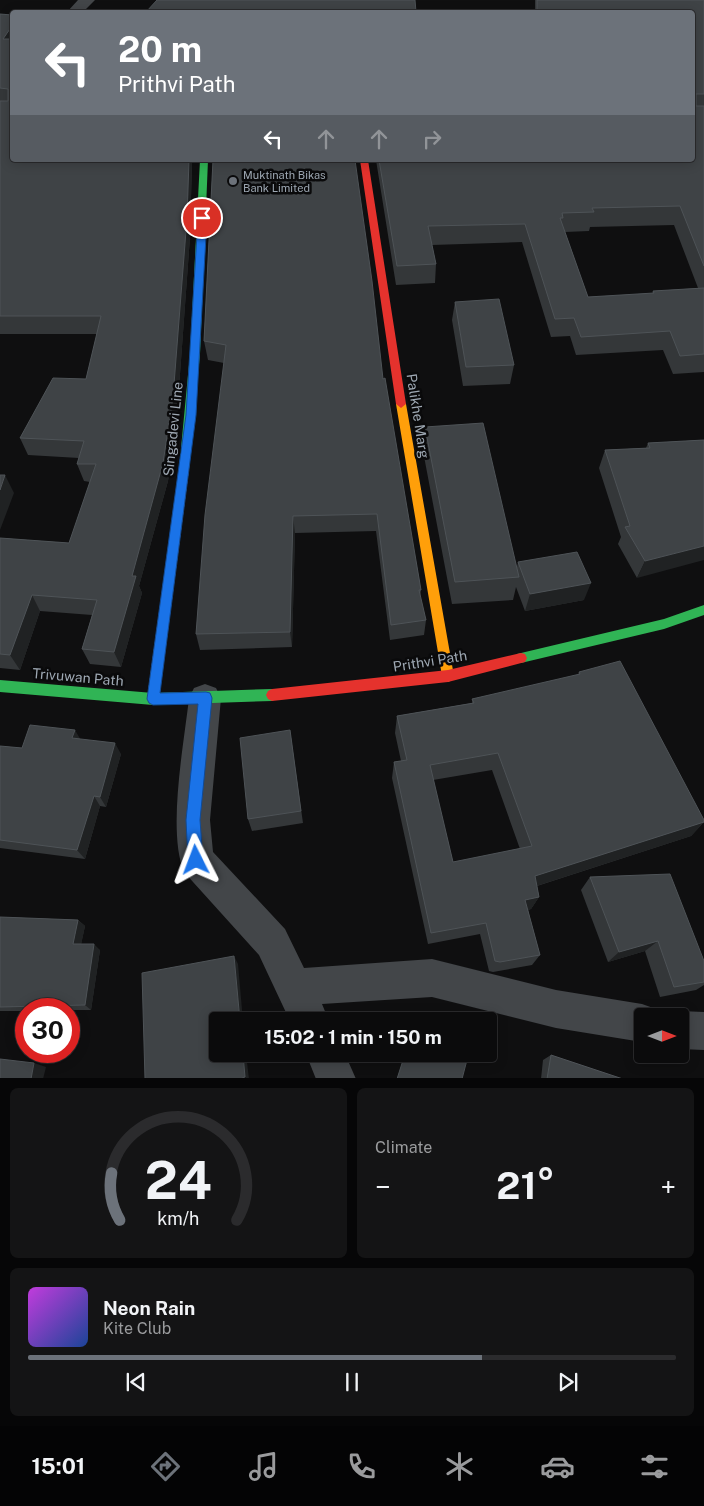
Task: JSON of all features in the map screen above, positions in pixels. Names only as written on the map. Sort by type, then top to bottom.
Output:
[{"type":"street","points":[[77,10],[87,0]]},
{"type":"street","name":"Singadevi Line","points":[[153,699],[191,415],[202,237],[204,162]]},
{"type":"street","name":"Palikhe Marg","points":[[364,162],[407,445],[448,676]]},
{"type":"street","name":"Prithvi Path","points":[[153,699],[277,695],[448,676],[664,624],[704,610]]},
{"type":"street","name":"Trivuwan Path","points":[[0,686],[153,699]]},
{"type":"street","points":[[206,698],[193,820],[196,860],[272,942],[306,1012]]},
{"type":"street","points":[[293,987],[432,978],[556,1009],[634,1022]]},
{"type":"street","points":[[689,1030],[704,1031]]},
{"type":"street","points":[[329,1062],[336,1078]]},
{"type":"building","points":[[157,0],[415,0],[416,10],[148,10]]},
{"type":"building","points":[[537,0],[704,0],[704,94],[696,94],[696,106],[704,106],[704,266],[680,206],[592,208],[594,212],[562,213],[563,218],[560,218],[588,297],[704,288],[704,354],[680,356],[670,331],[581,337],[574,318],[555,319],[525,224],[428,226],[436,264],[397,266],[379,162],[695,162],[695,10],[537,10]]},
{"type":"building","points":[[0,14],[10,15],[10,29],[3,39],[10,39],[10,162],[189,162],[187,218],[173,397],[163,463],[132,576],[136,576],[114,652],[82,649],[97,600],[32,595],[10,655],[0,654],[0,538],[69,543],[96,464],[77,464],[84,441],[20,438],[53,378],[86,379],[101,316],[0,316],[0,101],[8,101],[8,89],[0,88]]},
{"type":"building","points":[[213,162],[355,162],[372,281],[383,379],[385,378],[421,590],[419,590],[426,620],[391,625],[377,514],[293,516],[290,632],[196,634],[205,515],[226,345],[204,341]]},
{"type":"building","points":[[499,299],[514,365],[466,367],[455,302]]},
{"type":"building","points":[[483,423],[519,577],[455,582],[425,427]]},
{"type":"building","points":[[704,440],[704,546],[645,561],[625,527],[630,526],[605,450],[650,448],[648,443]]},
{"type":"building","points":[[0,475],[5,475],[0,490]]},
{"type":"building","points":[[577,552],[591,583],[530,594],[518,562]]},
{"type":"building","points":[[620,661],[704,822],[535,876],[539,897],[525,900],[540,955],[500,962],[495,961],[486,923],[431,933],[394,762],[407,760],[397,716],[474,703],[472,699],[580,674],[579,672]],"holes":[[[498,753],[532,846],[453,862],[430,765]]]},
{"type":"building","points":[[30,725],[75,730],[72,738],[115,743],[100,797],[94,796],[77,850],[0,840],[0,746],[22,748]]},
{"type":"building","points":[[290,730],[301,811],[248,819],[240,738]]},
{"type":"building","points":[[670,874],[704,961],[704,982],[674,987],[658,941],[619,952],[590,877]]},
{"type":"building","points":[[0,917],[78,920],[73,944],[94,944],[85,1005],[80,1005],[80,998],[15,998],[15,1007],[0,1007]]},
{"type":"building","points":[[234,956],[239,1012],[209,1012],[209,1062],[244,1062],[245,1077],[145,1078],[142,973]]},
{"type":"building","points":[[551,1055],[620,1078],[547,1078]]},
{"type":"building","points":[[0,1059],[15,1061],[15,1063],[34,1063],[31,1078],[0,1078]]},
{"type":"building","points":[[402,1062],[466,1062],[462,1078],[397,1078]]},
{"type":"traffic: fast","points":[[184,469],[195,354],[204,162]]},
{"type":"traffic: fast","points":[[521,658],[664,624],[704,610]]},
{"type":"traffic: fast","points":[[0,686],[153,699],[272,695]]},
{"type":"traffic: slow","points":[[401,404],[448,676]]},
{"type":"traffic: slow","points":[[153,699],[184,469]]},
{"type":"traffic: jam","points":[[364,162],[401,404]]},
{"type":"traffic: jam","points":[[272,695],[448,676],[521,658]]},
{"type":"place","name":"Muktinath Bikas Bank Limited","points":[[233,181]]},
{"type":"route","points":[[196,860],[193,820],[206,698],[153,699],[191,415],[202,218]]}]
